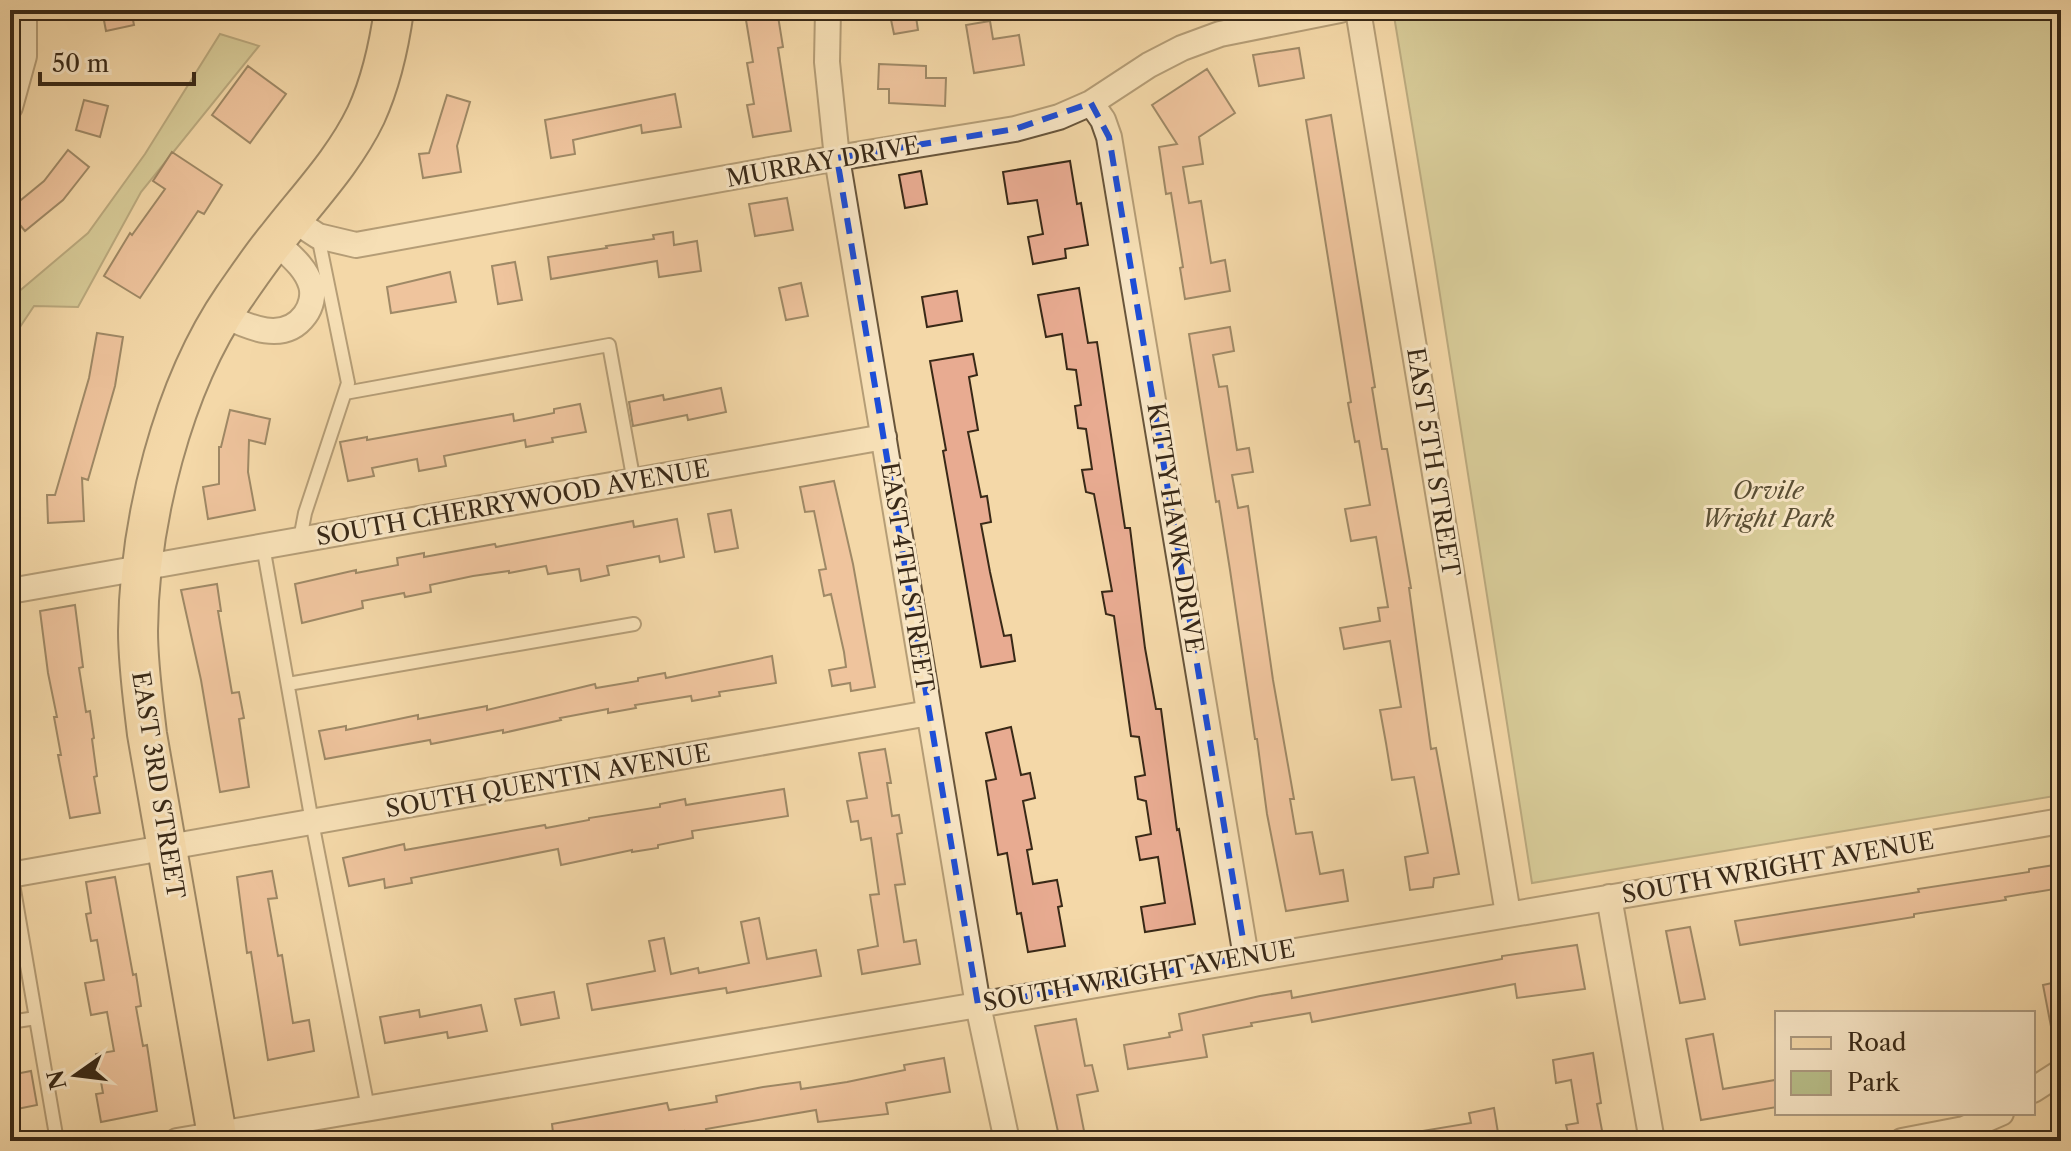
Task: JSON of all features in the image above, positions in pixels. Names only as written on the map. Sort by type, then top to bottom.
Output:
[{"type":"main road","name":"EAST 3RD STREET","points":[[217,1138],[147,734],[140,672],[138,629],[150,513],[180,405],[223,315],[295,232],[365,118],[389,46],[394,10]]},
{"type":"street","points":[[10,107],[24,56],[24,10]]},
{"type":"street","name":"EAST 4TH STREET","points":[[828,10],[827,62],[837,158],[978,1005],[1007,1141]]},
{"type":"street","name":"MURRAY DRIVE","points":[[295,232],[356,245],[1015,129],[1059,117],[1091,103],[1149,65],[1220,34],[1340,10]]},
{"type":"street","name":"EAST 5TH STREET","points":[[1358,10],[1508,914]]},
{"type":"street","name":"KITTY HAWK DRIVE","points":[[1091,103],[1103,120],[1109,137],[1246,957]]},
{"type":"street","points":[[223,315],[251,328],[269,331],[299,322],[307,313],[312,300],[311,286],[303,269],[295,232]]},
{"type":"street","name":"SOUTH CHERRYWOOD AVENUE","points":[[11,587],[142,568],[884,437]]},
{"type":"street","name":"SOUTH QUENTIN AVENUE","points":[[10,873],[929,713]]},
{"type":"street","name":"SOUTH WRIGHT AVENUE","points":[[177,1141],[217,1138],[368,1108],[1246,957],[2061,821]]},
{"type":"street","points":[[1609,897],[1652,1141]]},
{"type":"street","points":[[2035,1089],[2061,1072]]},
{"type":"street","points":[[1902,1141],[1997,1124]]},
{"type":"lane","points":[[295,232],[348,383],[305,513],[300,539]]},
{"type":"lane","points":[[345,393],[609,345],[634,482]]},
{"type":"lane","points":[[263,546],[312,822],[368,1108]]},
{"type":"lane","points":[[288,684],[634,624]]},
{"type":"lane","points":[[10,873],[57,1141]]},
{"type":"lane","points":[[10,1022],[36,1018]]},
{"type":"highlighted area","points":[[1091,103],[1109,137],[1246,957],[978,1005],[837,158],[1015,129]]},
{"type":"green space","name":"Orvile Wright Park","points":[[1393,10],[2061,10],[2061,795],[1532,883]]},
{"type":"green space","points":[[220,34],[259,46],[141,192],[78,307],[34,306],[10,342],[10,299],[88,233],[145,154]]},
{"type":"building","points":[[102,10],[131,10],[134,25],[106,31]]},
{"type":"building","points":[[777,10],[783,47],[778,48],[791,131],[753,137],[747,105],[754,104],[747,63],[753,62],[745,14]]},
{"type":"building","points":[[889,10],[915,10],[918,30],[894,34]]},
{"type":"building","points":[[990,21],[993,39],[1019,35],[1024,65],[974,73],[966,25]]},
{"type":"building","points":[[1299,48],[1304,78],[1259,86],[1253,55]]},
{"type":"building","points":[[879,64],[926,66],[926,78],[946,78],[945,106],[889,103],[889,89],[878,89]]},
{"type":"building","points":[[248,66],[286,94],[250,143],[212,115]]},
{"type":"building","points":[[1207,69],[1235,113],[1199,137],[1203,164],[1183,167],[1189,203],[1201,201],[1211,263],[1225,260],[1230,291],[1185,299],[1171,193],[1166,194],[1159,147],[1177,144],[1152,105]]},
{"type":"building","points":[[675,94],[681,127],[642,133],[641,125],[573,140],[575,154],[551,158],[545,120]]},
{"type":"building","points":[[447,95],[470,102],[457,146],[461,172],[423,178],[419,154],[429,153]]},
{"type":"building","points":[[84,100],[108,106],[100,137],[76,130]]},
{"type":"building","points":[[1331,115],[1375,387],[1372,388],[1382,449],[1387,449],[1411,588],[1431,749],[1436,748],[1459,874],[1434,878],[1433,887],[1410,890],[1405,857],[1428,853],[1414,777],[1392,780],[1380,710],[1401,707],[1390,641],[1344,649],[1340,628],[1380,621],[1378,608],[1388,607],[1376,537],[1351,541],[1345,509],[1370,505],[1359,441],[1355,442],[1348,403],[1351,402],[1306,120]]},
{"type":"building","points":[[68,150],[89,167],[63,200],[25,231],[10,209],[44,181]]},
{"type":"building","points":[[172,152],[222,185],[204,214],[198,211],[140,298],[104,276],[130,233],[132,235],[165,189],[153,181]]},
{"type":"building","points":[[1070,161],[1088,245],[1065,249],[1066,258],[1033,264],[1028,237],[1043,234],[1037,200],[1008,204],[1003,172]]},
{"type":"building","points":[[921,171],[927,204],[905,208],[899,175]]},
{"type":"building","points":[[787,198],[793,230],[755,236],[749,204]]},
{"type":"building","points":[[673,232],[674,245],[697,241],[701,271],[659,277],[657,261],[551,279],[548,257],[654,239],[653,235]]},
{"type":"building","points":[[515,262],[522,300],[498,304],[492,266]]},
{"type":"building","points":[[450,272],[456,302],[391,313],[387,287]]},
{"type":"building","points":[[801,283],[808,316],[786,320],[779,288]]},
{"type":"building","points":[[1079,288],[1088,343],[1097,342],[1125,528],[1130,528],[1145,648],[1156,709],[1161,709],[1177,830],[1195,924],[1145,932],[1141,907],[1165,903],[1158,857],[1140,860],[1136,837],[1151,834],[1146,801],[1138,799],[1135,777],[1145,775],[1139,737],[1131,736],[1114,616],[1106,614],[1102,592],[1112,591],[1094,494],[1086,492],[1082,470],[1092,469],[1086,429],[1078,428],[1075,406],[1081,405],[1076,370],[1067,369],[1062,334],[1046,337],[1038,295]]},
{"type":"building","points":[[957,291],[962,321],[927,327],[922,297]]},
{"type":"building","points":[[1230,327],[1234,351],[1213,355],[1219,387],[1227,386],[1237,450],[1249,448],[1253,472],[1232,475],[1238,508],[1248,506],[1294,799],[1290,799],[1296,834],[1312,832],[1320,874],[1343,870],[1348,901],[1286,911],[1267,814],[1219,501],[1216,502],[1189,334]]},
{"type":"building","points":[[97,333],[123,337],[115,386],[88,480],[82,478],[84,521],[48,523],[47,495],[55,495],[89,378]]},
{"type":"building","points":[[973,354],[977,375],[969,377],[978,430],[968,432],[981,497],[987,496],[991,522],[981,524],[990,572],[1004,636],[1011,635],[1015,661],[981,667],[930,361]]},
{"type":"building","points":[[721,388],[726,412],[688,420],[687,415],[633,426],[629,402],[663,395],[664,400]]},
{"type":"building","points":[[580,404],[586,432],[552,438],[553,442],[526,447],[525,440],[444,456],[446,466],[419,471],[417,459],[372,468],[374,476],[348,481],[340,442],[513,414],[514,421]]},
{"type":"building","points":[[230,410],[270,419],[265,444],[249,440],[248,472],[255,510],[208,519],[203,487],[219,484],[219,447]]},
{"type":"building","points":[[834,481],[853,564],[875,687],[851,691],[850,683],[832,686],[829,670],[846,667],[844,652],[831,594],[824,596],[819,570],[826,569],[814,511],[805,512],[800,487]]},
{"type":"building","points":[[731,510],[738,548],[715,552],[708,514]]},
{"type":"building","points":[[677,519],[684,557],[660,562],[659,556],[607,566],[609,575],[581,581],[579,569],[548,574],[546,566],[473,576],[430,585],[431,592],[405,597],[404,593],[362,601],[363,608],[302,623],[295,584],[356,570],[356,573],[398,565],[397,558],[424,553],[424,557],[633,521],[634,527]]},
{"type":"building","points":[[217,584],[221,611],[218,611],[232,693],[239,692],[244,718],[239,719],[249,787],[220,792],[201,680],[181,590]]},
{"type":"building","points":[[75,605],[83,667],[79,668],[94,738],[97,776],[94,777],[100,813],[70,818],[58,755],[61,755],[54,717],[57,717],[40,611]]},
{"type":"building","points":[[772,656],[776,683],[719,692],[720,696],[692,701],[691,696],[635,705],[636,708],[608,713],[608,709],[503,733],[503,730],[431,744],[430,740],[325,759],[319,731],[346,726],[346,730],[418,715],[418,719],[487,706],[487,710],[595,684],[596,688],[665,673],[666,678]]},
{"type":"building","points":[[1011,727],[1021,775],[1030,773],[1035,798],[1023,801],[1032,849],[1027,850],[1033,884],[1057,880],[1062,906],[1058,907],[1065,946],[1028,952],[1021,913],[1017,914],[1007,853],[998,855],[986,781],[996,779],[986,733]]},
{"type":"building","points":[[885,749],[891,783],[887,783],[892,816],[899,815],[902,833],[897,834],[905,884],[895,885],[904,942],[916,940],[920,964],[862,974],[858,950],[878,946],[870,895],[879,894],[871,838],[861,840],[858,821],[851,822],[847,801],[867,798],[859,753]]},
{"type":"building","points":[[784,789],[788,816],[692,831],[693,838],[658,845],[658,848],[632,850],[561,865],[558,849],[411,878],[412,883],[385,888],[384,879],[349,886],[343,858],[404,844],[405,850],[545,825],[546,828],[660,807],[660,804],[685,799],[686,805]]},
{"type":"building","points":[[2061,864],[2061,888],[1914,914],[1914,917],[1740,945],[1735,921],[1919,892],[1918,889]]},
{"type":"building","points":[[272,871],[277,898],[268,899],[278,956],[282,955],[293,1023],[309,1020],[314,1051],[268,1060],[251,952],[247,953],[237,877]]},
{"type":"building","points":[[115,877],[133,975],[136,974],[141,1006],[136,1007],[143,1046],[147,1045],[157,1111],[101,1122],[96,1094],[103,1093],[96,1054],[114,1051],[107,1012],[91,1015],[85,983],[104,980],[97,940],[91,941],[86,914],[91,913],[86,882]]},
{"type":"building","points":[[759,918],[767,959],[816,950],[821,976],[727,993],[726,988],[592,1010],[587,984],[655,971],[649,941],[664,938],[671,974],[698,968],[699,973],[749,963],[741,922]]},
{"type":"building","points":[[1690,927],[1705,999],[1680,1003],[1666,931]]},
{"type":"building","points":[[1577,945],[1585,989],[1517,998],[1515,984],[1312,1022],[1310,1013],[1251,1023],[1252,1026],[1203,1035],[1207,1057],[1128,1069],[1124,1045],[1170,1037],[1169,1033],[1182,1030],[1179,1014],[1260,996],[1291,991],[1292,998],[1502,959],[1502,956]]},
{"type":"building","points":[[2061,981],[2061,1036],[2053,1037],[2043,985]]},
{"type":"building","points":[[554,992],[559,1018],[521,1025],[515,999]]},
{"type":"building","points":[[481,1005],[487,1031],[448,1038],[447,1032],[385,1043],[380,1017],[419,1010],[420,1017]]},
{"type":"building","points":[[1076,1019],[1085,1066],[1092,1065],[1098,1091],[1077,1095],[1086,1141],[1060,1141],[1035,1026]]},
{"type":"building","points":[[1713,1034],[1723,1089],[1775,1080],[1775,1107],[1701,1120],[1686,1039]]},
{"type":"building","points":[[1593,1053],[1604,1141],[1570,1141],[1566,1125],[1578,1123],[1571,1080],[1556,1083],[1553,1060]]},
{"type":"building","points":[[944,1058],[950,1092],[886,1103],[888,1114],[818,1122],[816,1110],[706,1129],[708,1139],[698,1141],[685,1141],[684,1131],[641,1138],[641,1141],[554,1141],[552,1124],[667,1103],[669,1110],[717,1102],[716,1096],[763,1087],[800,1082],[801,1089],[847,1082],[905,1070],[904,1065]]},
{"type":"building","points":[[31,1071],[37,1105],[12,1110],[10,1075]]},
{"type":"building","points":[[1494,1108],[1499,1139],[1417,1141],[1416,1132],[1471,1123],[1469,1113]]}]
